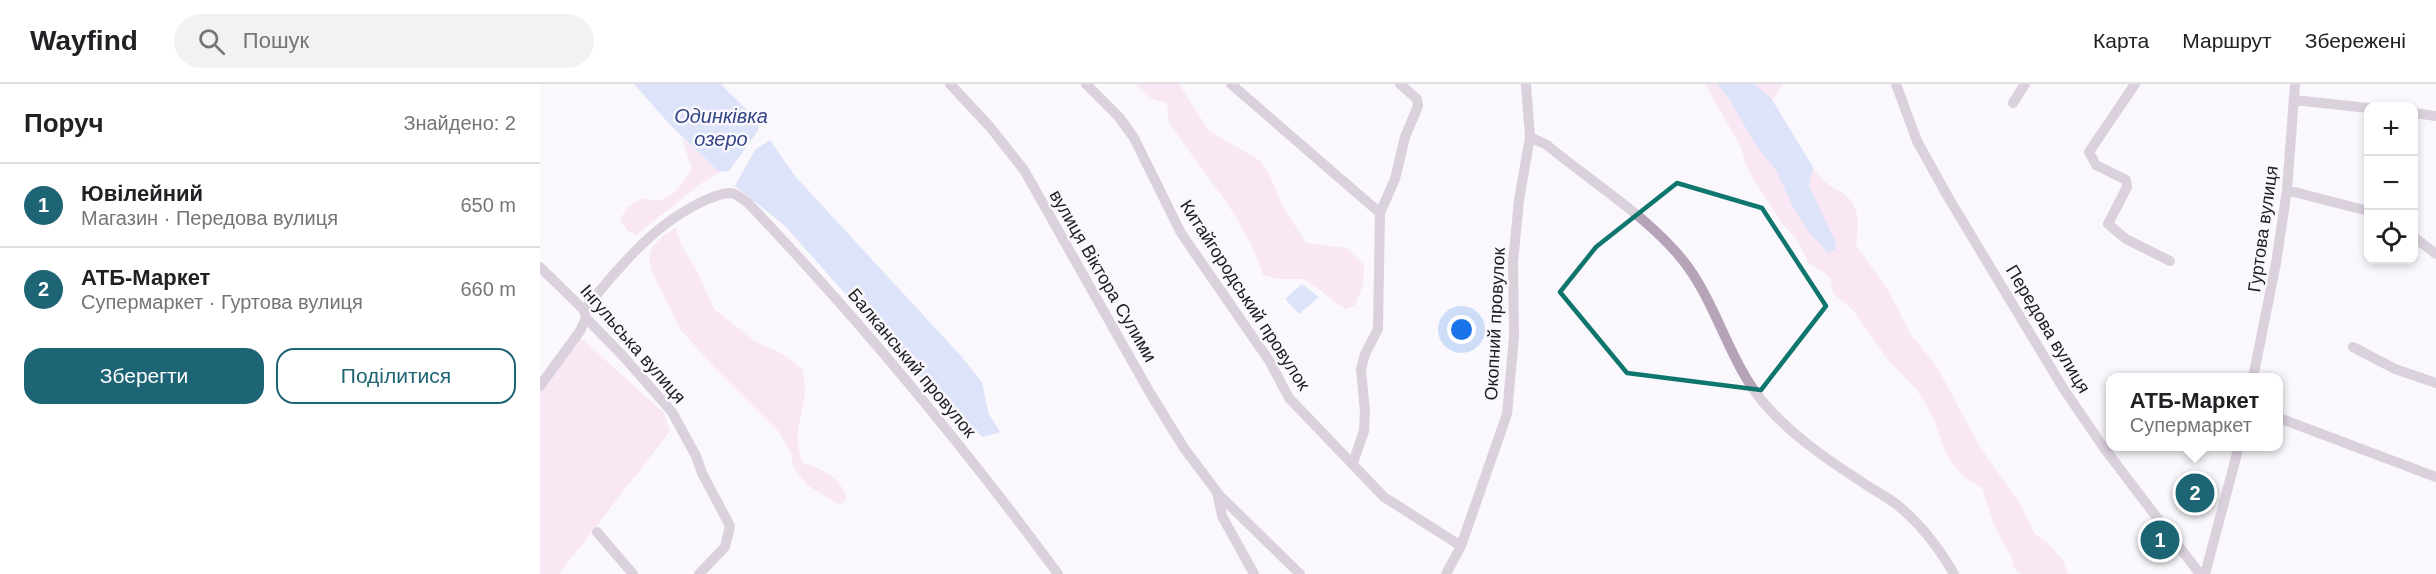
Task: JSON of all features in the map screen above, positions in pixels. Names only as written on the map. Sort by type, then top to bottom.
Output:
[{"type":"street","name":"вулиця Віктора Сулими","points":[[950,84],[990,127],[1024,170],[1150,393],[1184,448],[1217,492],[1300,574]]},
{"type":"street","name":"Китайгородський провулок","points":[[1086,84],[1119,117],[1134,138],[1181,233],[1270,362],[1289,398],[1384,496],[1461,546]]},
{"type":"street","points":[[1231,84],[1380,213]]},
{"type":"street","points":[[1353,463],[1364,432],[1365,413],[1361,369],[1365,354],[1378,329],[1380,213],[1395,179],[1405,137],[1418,106],[1417,99],[1400,84]]},
{"type":"street","name":"Окопний провулок","points":[[1446,574],[1461,546],[1507,414],[1515,336],[1513,263],[1530,137],[1526,84]]},
{"type":"street","name":"Передова вулиця","points":[[1896,84],[1917,141],[1948,197],[2063,388],[2106,451]]},
{"type":"street","points":[[2013,103],[2025,84]]},
{"type":"street","points":[[2135,84],[2089,152],[2096,165],[2126,180],[2127,187],[2109,224],[2126,239],[2170,261]]},
{"type":"street","name":"Гуртова вулиця","points":[[2254,373],[2276,263],[2287,190],[2295,84]]},
{"type":"street","points":[[2294,100],[2364,108]]},
{"type":"street","points":[[2418,114],[2436,116]]},
{"type":"street","points":[[1530,137],[1547,145],[1651,227],[1686,265],[1719,322],[1733,357],[1763,402],[1803,442],[1895,503],[1916,521],[1954,574]]},
{"type":"street","points":[[2287,190],[2364,210]]},
{"type":"street","name":"Балканський провулок","points":[[585,314],[642,244],[664,224],[722,193],[735,194],[747,202],[815,273],[932,411],[1058,574]]},
{"type":"street","points":[[2418,240],[2436,254]]},
{"type":"street","name":"Інгульська вулиця","points":[[540,267],[672,412],[696,456],[702,473],[730,526],[725,547],[699,574]]},
{"type":"street","points":[[540,386],[580,331],[585,314]]},
{"type":"street","points":[[2353,347],[2395,369],[2436,383]]},
{"type":"street","points":[[2283,419],[2436,477]]},
{"type":"street","name":"Передова вулиця","points":[[2106,451],[2200,574]]},
{"type":"street","points":[[2205,574],[2238,451]]},
{"type":"street","points":[[2424,472],[2436,486]]},
{"type":"street","name":"вулиця Віктора Сулими","points":[[1217,492],[1222,516],[1254,574]]},
{"type":"street","points":[[597,532],[633,574]]},
{"type":"highlighted area","points":[[1677,183],[1762,208],[1826,306],[1761,390],[1627,373],[1560,292],[1596,247]]},
{"type":"shaded area","points":[[1135,84],[1179,84],[1209,131],[1259,160],[1270,176],[1282,205],[1306,243],[1347,248],[1364,265],[1363,284],[1355,306],[1345,309],[1305,279],[1280,279],[1263,275],[1234,214],[1169,122],[1167,103],[1152,99]]},
{"type":"shaded area","points":[[1705,84],[1783,84],[1771,99],[1821,178],[1853,204],[1858,219],[1856,245],[1888,290],[1911,335],[1937,367],[1980,447],[2020,504],[2034,533],[2048,543],[2063,561],[2068,574],[2021,574],[2014,568],[2011,556],[1994,526],[1983,489],[1962,475],[1946,454],[1933,417],[1917,390],[1888,360],[1853,310],[1833,293],[1830,277],[1808,262],[1796,238],[1780,221],[1748,170],[1741,147]]},
{"type":"shaded area","points":[[682,138],[719,172],[636,235],[628,231],[620,219],[628,207],[643,198],[659,200],[666,198],[677,189],[692,169]]},
{"type":"shaded area","points":[[676,228],[682,247],[695,267],[714,309],[756,342],[781,353],[802,369],[805,388],[798,434],[800,454],[804,464],[824,471],[840,485],[847,498],[842,504],[836,503],[807,485],[794,468],[790,450],[778,431],[714,367],[680,329],[652,271],[649,257],[652,247],[664,235]]},
{"type":"shaded area","points":[[581,338],[664,413],[670,431],[559,574],[540,574],[540,394],[564,356]]},
{"type":"water","name":"Одинківка озеро","points":[[634,84],[721,84],[746,109],[759,127],[729,171],[719,172],[671,126]]},
{"type":"water","points":[[1717,84],[1755,84],[1771,98],[1813,167],[1809,186],[1835,241],[1836,249],[1828,253],[1808,231],[1792,205],[1776,170],[1757,147],[1730,100]]},
{"type":"water","points":[[770,140],[795,176],[961,356],[982,382],[988,412],[1000,432],[983,437],[941,401],[784,225],[735,186],[755,150]]},
{"type":"water","points":[[1302,284],[1319,297],[1299,314],[1285,299]]},
{"type":"place","name":"АТБ-Маркет","points":[[2195,493]]},
{"type":"place","name":"Ювілейний","points":[[2160,540]]}]
